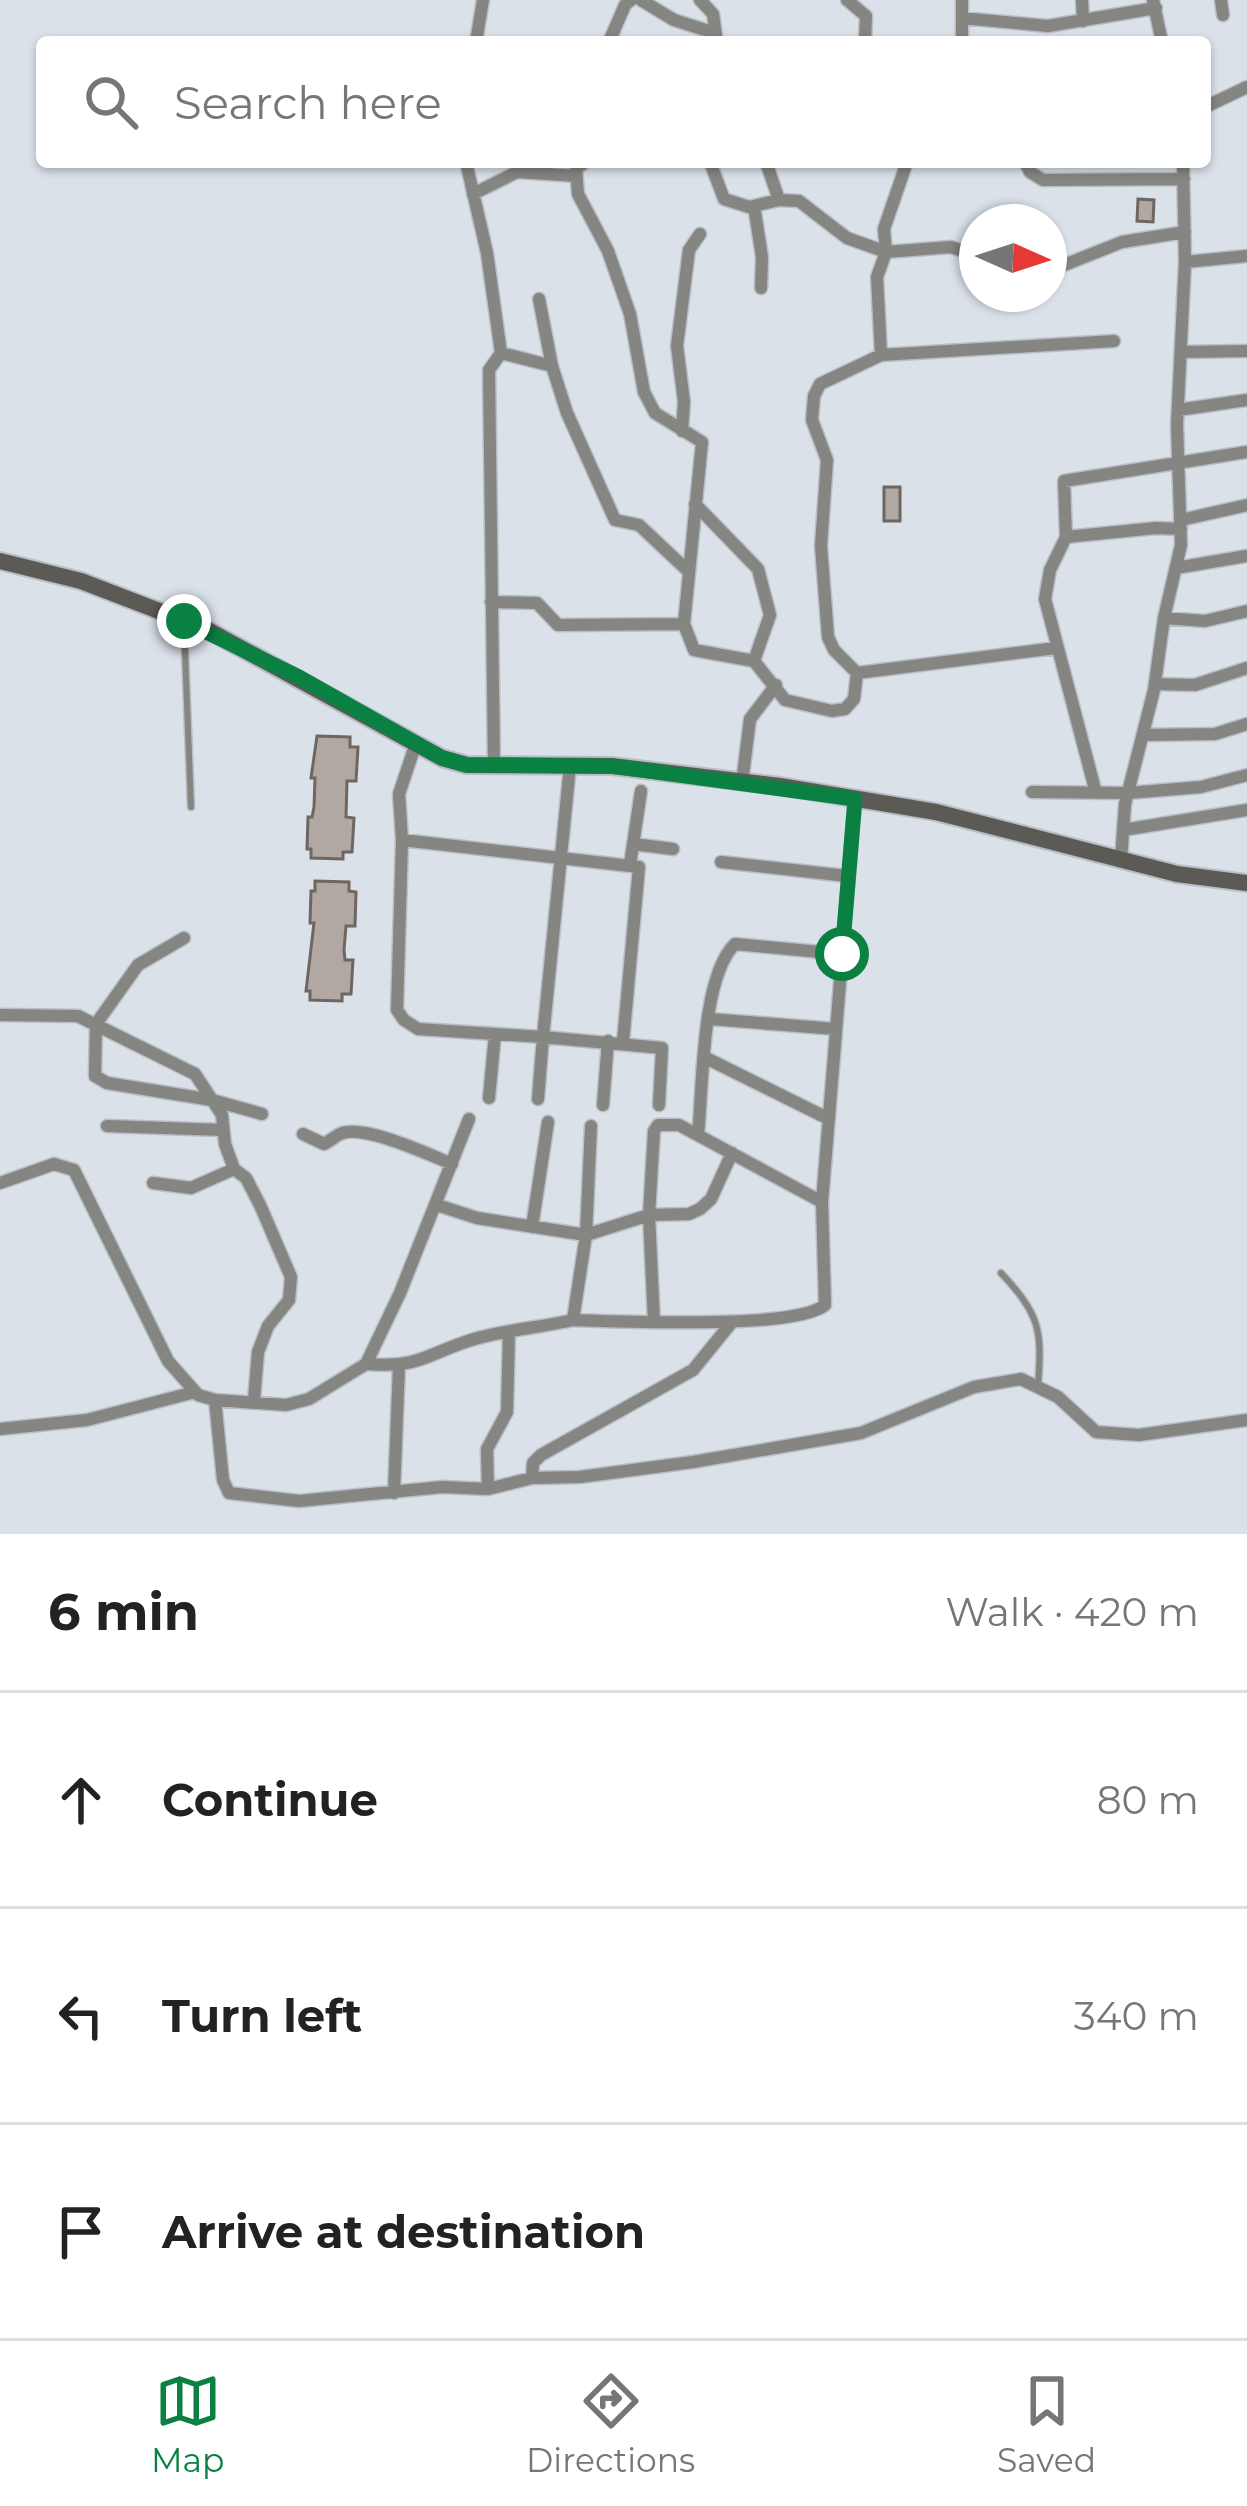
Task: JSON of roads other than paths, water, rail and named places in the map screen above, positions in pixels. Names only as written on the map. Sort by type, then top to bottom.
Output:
[{"type":"street","points":[[477,36],[483,0]]},
{"type":"street","points":[[612,36],[631,0]]},
{"type":"street","points":[[641,0],[711,36]]},
{"type":"street","points":[[700,0],[713,14],[716,36]]},
{"type":"street","points":[[847,0],[866,16],[865,36]]},
{"type":"street","points":[[962,0],[962,36]]},
{"type":"street","points":[[1082,0],[1082,21]]},
{"type":"street","points":[[962,18],[1048,26],[1154,4],[1161,36]]},
{"type":"street","points":[[1211,104],[1247,87]]},
{"type":"street","points":[[467,168],[487,253],[501,353],[489,370],[494,764]]},
{"type":"street","points":[[473,194],[517,172],[567,168]]},
{"type":"street","points":[[579,168],[578,194],[608,250],[630,314],[644,392],[655,413],[702,442],[684,624],[694,650],[754,661],[785,700],[832,711],[845,710],[854,699],[856,673],[828,638],[821,554],[827,460],[812,420],[820,384],[881,356],[1114,341]]},
{"type":"street","points":[[712,168],[724,199],[754,206],[799,201],[847,238],[886,252],[959,250]]},
{"type":"street","points":[[768,168],[779,200]]},
{"type":"street","points":[[881,356],[877,277],[886,252],[884,229],[905,168]]},
{"type":"street","points":[[1028,168],[1042,180],[1184,179]]},
{"type":"street","points":[[1121,860],[1128,793],[1155,684],[1181,525],[1178,410],[1185,262],[1183,168]]},
{"type":"street","points":[[754,206],[762,257],[761,288]]},
{"type":"street","points":[[1067,264],[1122,242],[1185,232]]},
{"type":"street","points":[[682,431],[684,402],[677,346],[689,250],[700,233]]},
{"type":"street","points":[[1185,262],[1247,256]]},
{"type":"street","points":[[539,299],[567,413],[615,520],[639,525],[688,571]]},
{"type":"street","points":[[1180,352],[1247,351]]},
{"type":"street","points":[[501,353],[552,366]]},
{"type":"street","points":[[1178,410],[1247,400]]},
{"type":"street","points":[[1096,793],[1045,599],[1050,570],[1066,537],[1064,481],[1247,452]]},
{"type":"street","points":[[695,504],[758,569],[770,615],[754,661]]},
{"type":"street","points":[[1066,537],[1181,525],[1247,505]]},
{"type":"street","points":[[1176,568],[1247,556]]},
{"type":"street","points":[[0,561],[80,581],[184,621],[299,677],[442,758],[467,765],[612,766],[855,799],[937,812],[1178,874],[1247,883]]},
{"type":"street","points":[[491,602],[537,603],[558,626],[684,624]]},
{"type":"street","points":[[1164,619],[1205,621],[1247,611]]},
{"type":"street","points":[[856,673],[1056,648]]},
{"type":"street","points":[[1155,684],[1195,685],[1247,668]]},
{"type":"street","points":[[742,783],[750,719],[776,685]]},
{"type":"street","points":[[1143,735],[1215,734],[1247,724]]},
{"type":"street","points":[[416,743],[399,794],[398,1010],[404,1020],[418,1029],[662,1048],[658,1105]]},
{"type":"street","points":[[538,1099],[570,766]]},
{"type":"street","points":[[1032,791],[1128,793],[1201,787],[1247,775]]},
{"type":"street","points":[[630,866],[641,791]]},
{"type":"street","points":[[0,1183],[54,1164],[74,1170],[167,1361],[194,1392],[215,1400],[286,1405],[309,1399],[366,1364],[426,1360],[470,1340],[573,1320],[732,1322],[811,1312],[825,1305],[822,1202],[855,799]]},
{"type":"street","points":[[1124,830],[1247,810]]},
{"type":"street","points":[[402,840],[639,867],[604,1105]]},
{"type":"street","points":[[633,844],[674,849]]},
{"type":"street","points":[[721,862],[847,876]]},
{"type":"street","points":[[184,938],[138,965],[96,1024],[94,1070],[99,1080],[262,1114]]},
{"type":"street","points":[[698,1135],[710,1019],[720,968],[735,944],[842,954]]},
{"type":"street","points":[[0,1016],[78,1016],[96,1024],[194,1074],[222,1115],[234,1168],[246,1178],[260,1205],[290,1277],[289,1300],[268,1327],[257,1352],[254,1400]]},
{"type":"street","points":[[710,1019],[836,1029]]},
{"type":"street","points":[[489,1098],[495,1034]]},
{"type":"street","points":[[706,1058],[829,1119]]},
{"type":"street","points":[[366,1364],[469,1119]]},
{"type":"street","points":[[532,1227],[548,1123]]},
{"type":"street","points":[[654,1322],[649,1215],[658,1125],[668,1123],[698,1135],[822,1202]]},
{"type":"street","points":[[106,1126],[224,1130]]},
{"type":"street","points":[[573,1320],[586,1235],[591,1126]]},
{"type":"street","points":[[303,1134],[324,1144],[351,1132],[395,1141],[452,1164]]},
{"type":"street","points":[[437,1204],[477,1218],[586,1235],[649,1215],[700,1209],[711,1199],[732,1154]]},
{"type":"street","points":[[153,1184],[191,1188],[234,1168]]},
{"type":"street","points":[[532,1478],[533,1463],[541,1455],[692,1370],[732,1322]]},
{"type":"street","points":[[488,1490],[487,1449],[508,1412],[509,1333]]},
{"type":"street","points":[[394,1493],[399,1365]]},
{"type":"street","points":[[215,1400],[223,1480],[229,1492],[299,1501],[442,1487],[488,1490],[532,1478],[580,1478],[826,1442],[995,1381],[1021,1379],[1058,1397],[1091,1429],[1108,1433],[1139,1435],[1247,1420]]},
{"type":"street","points":[[0,1429],[87,1420],[194,1392]]},
{"type":"lane","points":[[184,621],[191,807]]},
{"type":"lane","points":[[1001,1273],[1031,1305],[1038,1323],[1038,1388]]}]
